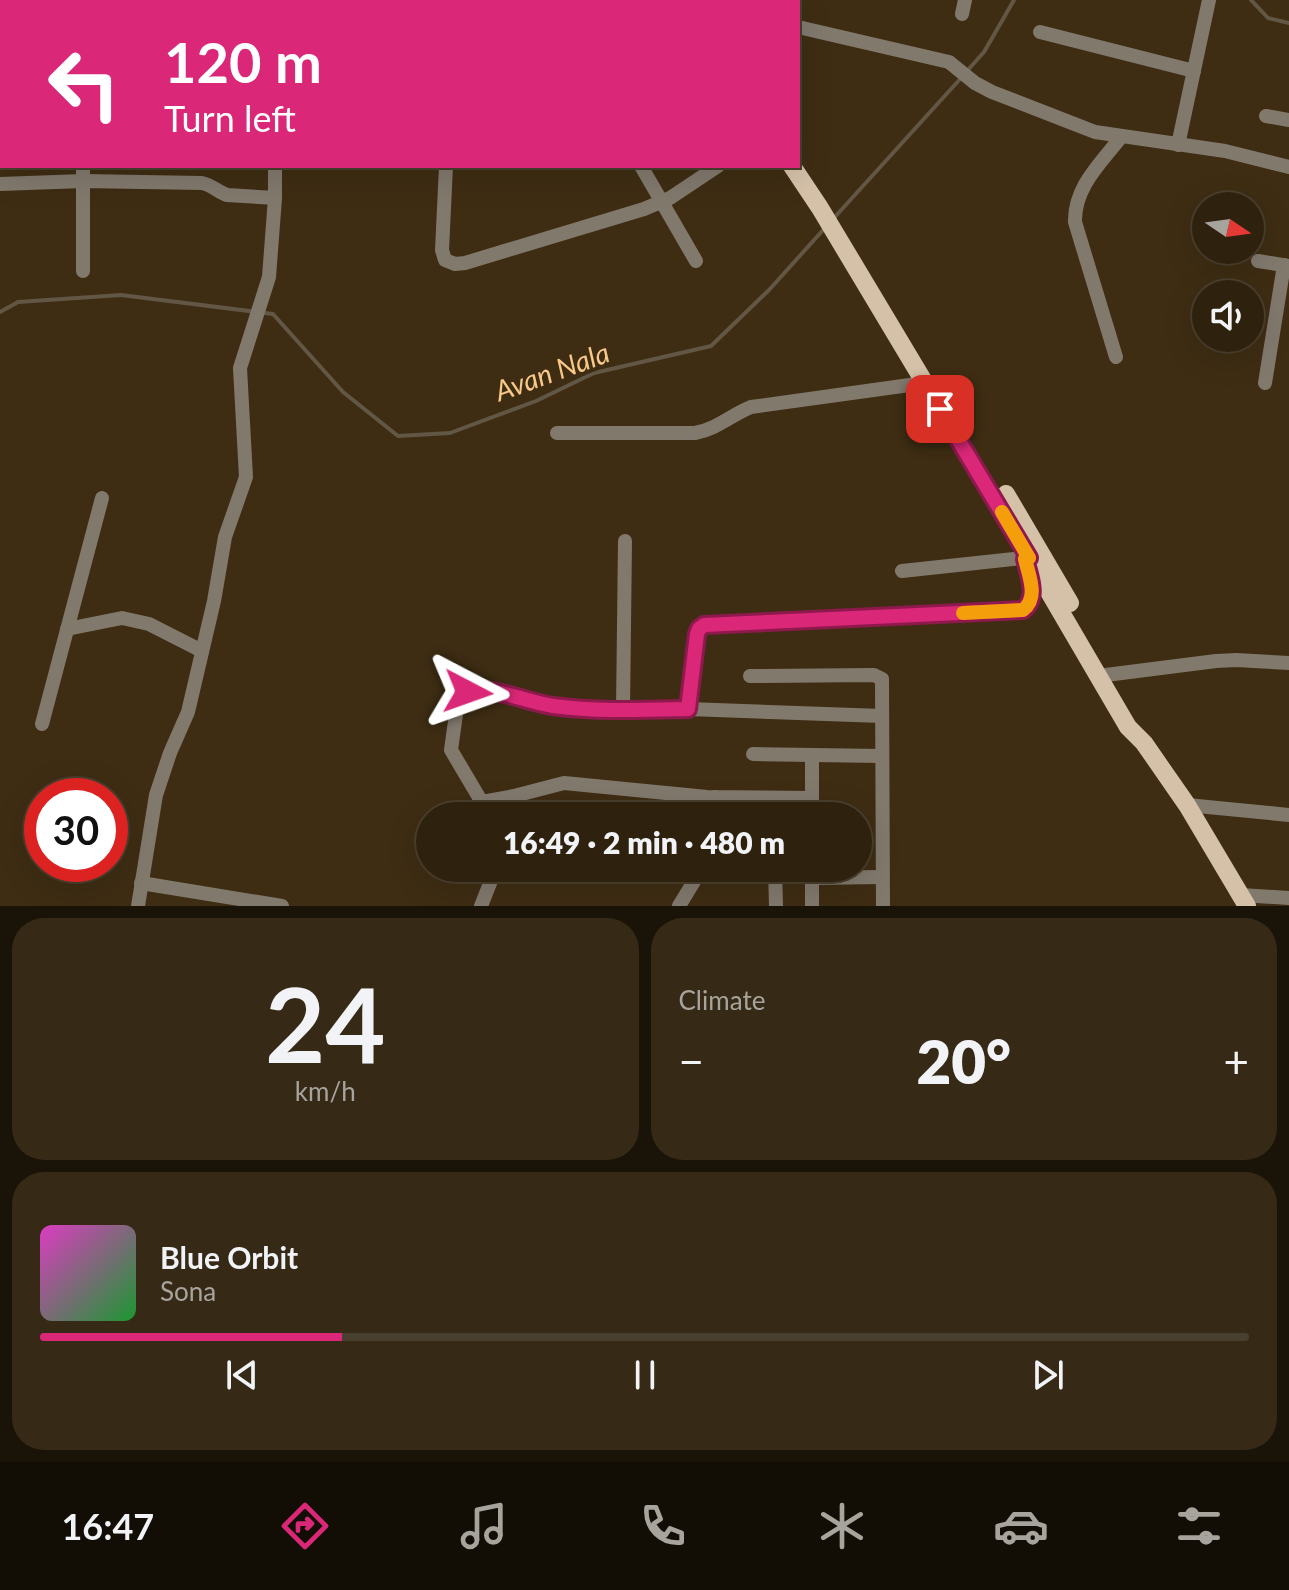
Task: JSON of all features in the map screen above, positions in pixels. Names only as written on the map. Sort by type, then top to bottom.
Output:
[{"type":"main road","points":[[800,159],[823,206],[1032,557]]},
{"type":"main road","points":[[794,168],[823,206]]},
{"type":"main road","points":[[854,257],[924,383],[1104,675],[1137,718],[1144,743],[1187,805],[1244,900]]},
{"type":"street","points":[[1178,145],[1209,0]]},
{"type":"street","points":[[800,27],[942,59],[957,66],[975,83],[992,92],[1095,132],[1225,151],[1289,167]]},
{"type":"street","points":[[1040,32],[1194,71]]},
{"type":"street","points":[[1266,116],[1289,120]]},
{"type":"street","points":[[1116,357],[1075,222],[1074,209],[1081,190],[1121,137]]},
{"type":"street","points":[[135,904],[155,800],[188,712],[214,601],[225,537],[246,477],[240,368],[269,277],[275,168]]},
{"type":"street","points":[[446,168],[442,250],[445,260],[455,264],[663,202],[715,168]]},
{"type":"street","points":[[642,168],[696,261]]},
{"type":"street","points":[[0,184],[83,173],[202,183],[227,195],[275,198]]},
{"type":"street","points":[[83,173],[83,271]]},
{"type":"street","points":[[1264,262],[1286,266],[1265,383]]},
{"type":"street","points":[[557,433],[695,433],[713,428],[751,407],[924,383]]},
{"type":"street","points":[[42,724],[102,498]]},
{"type":"street","points":[[623,710],[625,541]]},
{"type":"street","points":[[688,709],[697,634],[704,625],[1023,610],[1029,605],[1032,592],[1032,557],[902,571]]},
{"type":"street","points":[[67,629],[122,618],[149,624],[202,651]]},
{"type":"street","points":[[1104,675],[1226,660],[1289,663]]},
{"type":"street","points":[[750,676],[874,675],[882,679],[883,906]]},
{"type":"street","points":[[812,798],[715,797],[564,783],[482,802],[451,750],[457,707],[459,700],[468,692],[478,690],[555,706],[882,716]]},
{"type":"street","points":[[753,754],[881,756]]},
{"type":"street","points":[[812,755],[812,802]]},
{"type":"street","points":[[714,802],[715,797]]},
{"type":"street","points":[[1187,805],[1289,815]]},
{"type":"street","points":[[872,876],[882,877]]},
{"type":"street","points":[[481,906],[490,882]]},
{"type":"street","points":[[679,906],[694,882]]},
{"type":"street","points":[[775,882],[776,906]]},
{"type":"street","points":[[812,882],[812,906]]},
{"type":"street","points":[[141,883],[282,906]]},
{"type":"street","points":[[1244,900],[1289,898]]},
{"type":"waterway","name":"Avan Nala","points":[[967,71],[984,52],[1014,0]]},
{"type":"waterway","name":"Avan Nala","points":[[1251,0],[1268,18],[1289,23]]},
{"type":"waterway","name":"Avan Nala","points":[[833,219],[961,78]]},
{"type":"waterway","name":"Avan Nala","points":[[0,312],[18,302],[121,295],[273,314],[343,392],[398,436],[450,433],[536,401],[594,373],[711,346],[769,290],[824,229]]},
{"type":"slow traffic","points":[[963,613],[1023,610],[1031,600],[1025,559],[1029,558],[1002,512]]},
{"type":"route","points":[[468,692],[491,691],[555,706],[623,710],[688,709],[697,634],[704,625],[1023,610],[1029,605],[1032,592],[1025,559],[1029,558],[940,409]]}]
